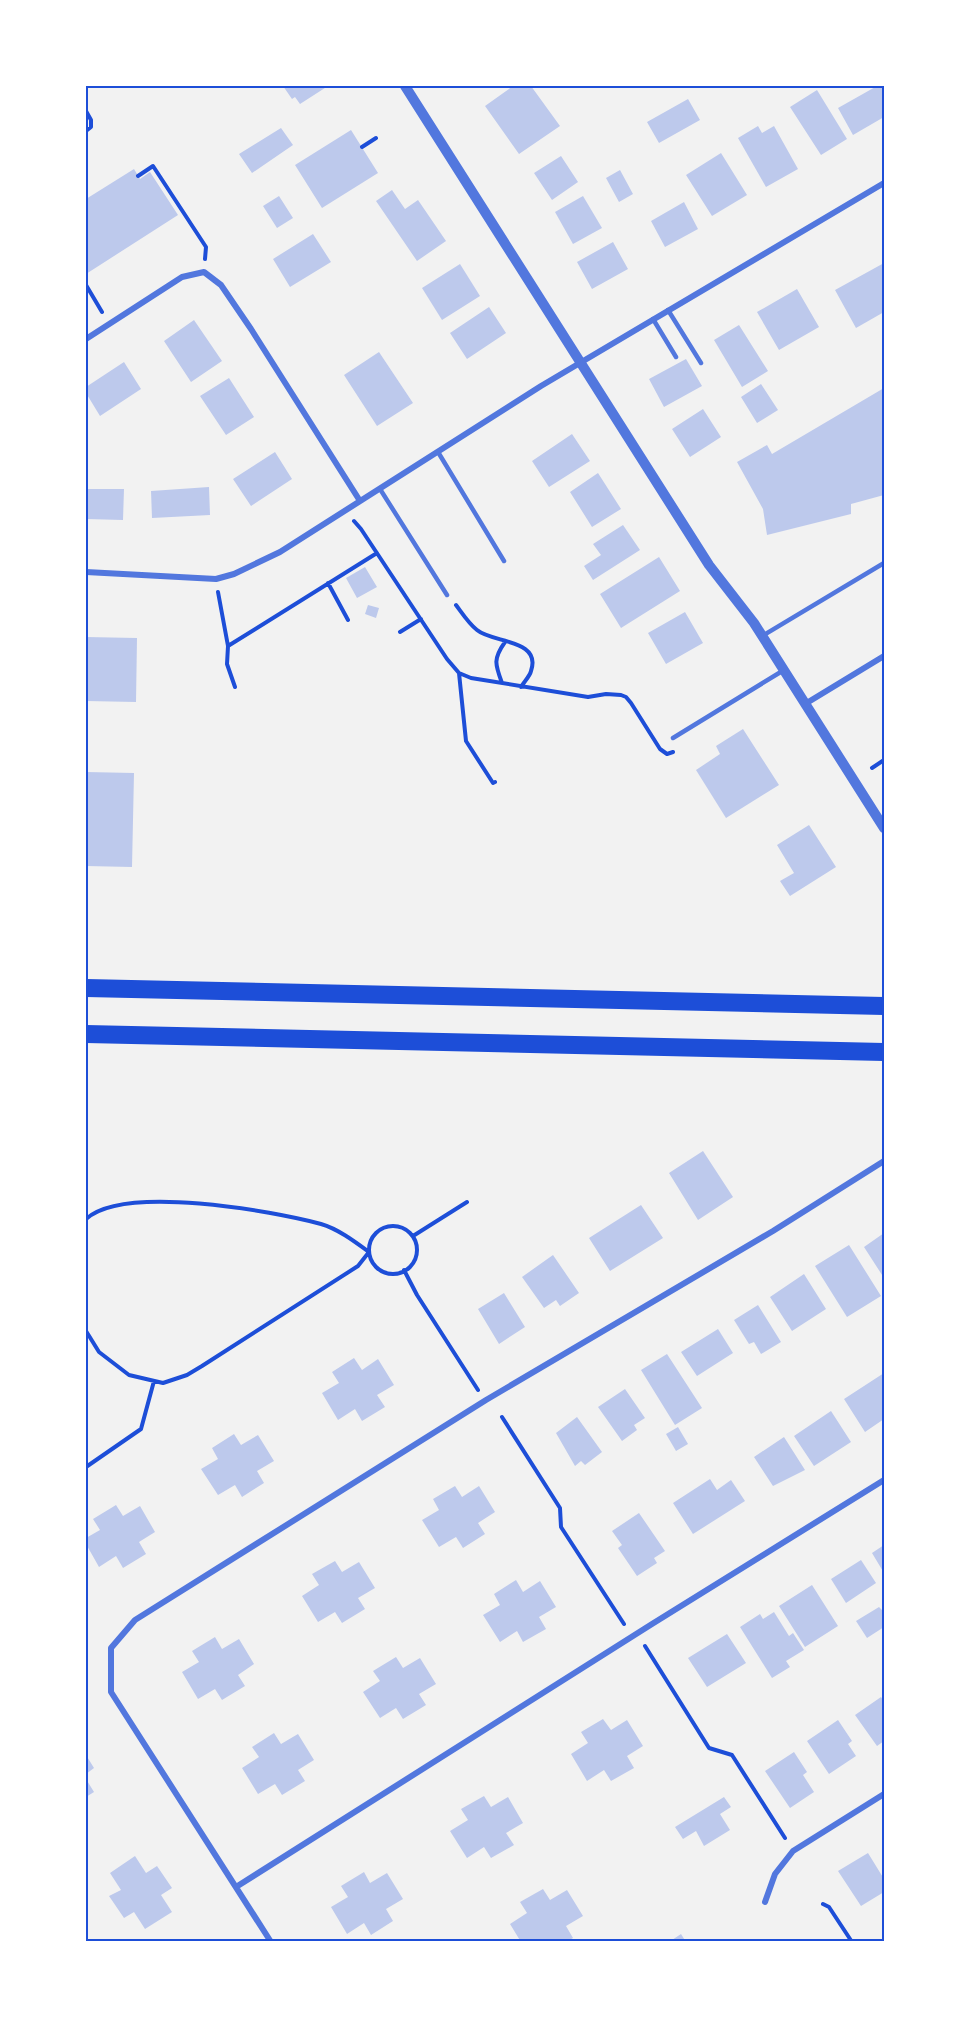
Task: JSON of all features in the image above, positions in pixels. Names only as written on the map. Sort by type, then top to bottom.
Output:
[{"type":"highway","points":[[86,987],[885,1006]]},
{"type":"highway","points":[[86,1034],[885,1053]]},
{"type":"street","points":[[405,86],[710,565],[762,636],[885,828]]},
{"type":"street","points":[[86,572],[216,579],[234,574],[280,552],[653,319],[885,183]]},
{"type":"street","points":[[86,339],[182,277],[204,272],[221,285],[360,501]]},
{"type":"street","points":[[805,704],[885,657]]},
{"type":"street","points":[[271,1941],[111,1692],[111,1648],[135,1620],[516,1383],[773,1231],[885,1161]]},
{"type":"street","points":[[236,1887],[885,1480]]},
{"type":"street","points":[[765,1902],[775,1874],[793,1851],[885,1794]]},
{"type":"lane","points":[[668,310],[701,363]]},
{"type":"lane","points":[[653,319],[676,357]]},
{"type":"lane","points":[[438,452],[504,561]]},
{"type":"lane","points":[[380,489],[447,595]]},
{"type":"lane","points":[[762,636],[885,563]]},
{"type":"lane","points":[[674,738],[783,670]]},
{"type":"lane","points":[[511,1375],[516,1383]]},
{"type":"path","points":[[86,111],[91,120],[91,127],[86,131]]},
{"type":"path","points":[[362,147],[375,138]]},
{"type":"path","points":[[138,176],[153,166],[206,247],[204,272]]},
{"type":"path","points":[[86,285],[108,323]]},
{"type":"path","points":[[361,529],[459,673],[471,678],[588,697],[606,694],[621,695],[626,697],[663,753]]},
{"type":"path","points":[[228,646],[377,553]]},
{"type":"path","points":[[216,579],[228,646],[227,664],[235,687]]},
{"type":"path","points":[[328,583],[348,620]]},
{"type":"path","points":[[447,595],[478,631],[506,642],[518,644],[529,652],[532,670],[521,687]]},
{"type":"path","points":[[400,632],[421,619]]},
{"type":"path","points":[[502,683],[495,658],[506,642]]},
{"type":"path","points":[[459,673],[466,741],[493,783],[495,782]]},
{"type":"path","points":[[872,768],[885,760]]},
{"type":"path","points":[[86,1219],[93,1212],[119,1204],[150,1201],[227,1206],[322,1225],[350,1239],[369,1252]]},
{"type":"path","points":[[413,1236],[467,1202]]},
{"type":"path","points":[[384,1227],[400,1227],[413,1236],[416,1243],[415,1259],[404,1270],[389,1273],[382,1271],[371,1260],[369,1252],[372,1237],[384,1227]]},
{"type":"path","points":[[86,1331],[99,1352],[129,1375],[163,1383],[187,1375],[202,1366],[358,1266],[369,1252]]},
{"type":"path","points":[[404,1270],[417,1295],[480,1394]]},
{"type":"path","points":[[86,1467],[141,1429],[154,1381]]},
{"type":"path","points":[[502,1417],[560,1508],[561,1527],[624,1624]]},
{"type":"path","points":[[644,1645],[710,1748],[732,1755],[785,1838]]},
{"type":"path","points":[[823,1904],[829,1907],[852,1941]]},
{"type":"building","points":[[283,86],[328,86],[300,104],[295,97],[292,99]]},
{"type":"building","points":[[513,86],[531,86],[560,126],[519,154],[485,106]]},
{"type":"building","points":[[877,86],[881,86],[884,92],[884,117],[853,135],[838,108]]},
{"type":"building","points":[[817,90],[847,139],[821,155],[790,107]]},
{"type":"building","points":[[688,99],[700,120],[659,143],[647,122]]},
{"type":"building","points":[[758,126],[762,133],[774,126],[798,169],[766,187],[738,138]]},
{"type":"building","points":[[281,128],[293,145],[252,173],[239,154]]},
{"type":"building","points":[[351,130],[378,173],[322,208],[295,165]]},
{"type":"building","points":[[721,153],[747,195],[712,216],[686,175]]},
{"type":"building","points":[[561,156],[578,182],[552,200],[534,173]]},
{"type":"building","points":[[134,169],[140,179],[150,172],[178,215],[86,274],[86,199]]},
{"type":"building","points":[[620,170],[633,194],[619,202],[606,178]]},
{"type":"building","points":[[392,190],[405,209],[418,200],[446,241],[417,261],[376,201]]},
{"type":"building","points":[[279,196],[293,218],[277,228],[263,206]]},
{"type":"building","points":[[583,196],[602,228],[573,244],[555,212]]},
{"type":"building","points":[[684,202],[698,229],[665,247],[651,221]]},
{"type":"building","points":[[313,234],[331,262],[290,287],[273,259]]},
{"type":"building","points":[[613,242],[628,269],[592,289],[577,262]]},
{"type":"building","points":[[884,263],[884,312],[856,328],[835,290]]},
{"type":"building","points":[[460,264],[480,296],[442,320],[422,288]]},
{"type":"building","points":[[797,289],[819,327],[779,350],[757,312]]},
{"type":"building","points":[[489,307],[506,333],[467,359],[450,333]]},
{"type":"building","points":[[194,320],[222,361],[191,382],[164,341]]},
{"type":"building","points":[[739,325],[768,371],[742,387],[714,340]]},
{"type":"building","points":[[379,352],[413,403],[377,426],[344,375]]},
{"type":"building","points":[[686,359],[702,386],[664,407],[649,379]]},
{"type":"building","points":[[124,362],[141,389],[100,416],[86,393],[86,387]]},
{"type":"building","points":[[229,378],[254,417],[226,435],[200,396]]},
{"type":"building","points":[[761,384],[778,410],[757,423],[741,397]]},
{"type":"building","points":[[884,388],[884,495],[851,504],[851,514],[767,535],[763,509],[737,462],[767,445],[772,454]]},
{"type":"building","points":[[703,409],[721,437],[690,457],[672,429]]},
{"type":"building","points":[[572,434],[590,461],[549,487],[532,461]]},
{"type":"building","points":[[275,452],[292,479],[251,506],[233,479]]},
{"type":"building","points":[[598,473],[621,509],[592,527],[570,492]]},
{"type":"building","points":[[209,487],[210,515],[152,518],[151,491]]},
{"type":"building","points":[[86,489],[124,489],[123,520],[86,519]]},
{"type":"building","points":[[623,525],[640,550],[593,580],[584,566],[601,555],[593,544]]},
{"type":"building","points":[[659,557],[680,591],[621,628],[600,594]]},
{"type":"building","points":[[365,567],[377,587],[357,598],[346,578]]},
{"type":"building","points":[[368,605],[379,608],[376,618],[365,614]]},
{"type":"building","points":[[685,612],[703,643],[666,664],[648,633]]},
{"type":"building","points":[[86,637],[137,638],[136,702],[86,701]]},
{"type":"building","points":[[743,729],[779,785],[726,818],[696,770],[720,754],[716,746]]},
{"type":"building","points":[[86,772],[134,773],[132,867],[86,866]]},
{"type":"building","points":[[809,825],[836,867],[790,896],[780,881],[794,873],[777,845]]},
{"type":"building","points":[[703,1151],[733,1197],[698,1220],[669,1173]]},
{"type":"building","points":[[641,1205],[663,1238],[610,1271],[589,1238]]},
{"type":"building","points":[[884,1233],[884,1278],[864,1247]]},
{"type":"building","points":[[849,1245],[881,1296],[847,1317],[815,1266]]},
{"type":"building","points":[[553,1255],[579,1293],[560,1306],[556,1300],[544,1308],[522,1277]]},
{"type":"building","points":[[804,1274],[826,1309],[792,1331],[770,1297]]},
{"type":"building","points":[[504,1293],[525,1327],[499,1344],[478,1309]]},
{"type":"building","points":[[758,1305],[781,1342],[761,1354],[754,1342],[749,1344],[734,1320]]},
{"type":"building","points":[[718,1329],[733,1353],[697,1376],[681,1352]]},
{"type":"building","points":[[667,1354],[702,1408],[675,1425],[641,1370]]},
{"type":"building","points":[[354,1358],[362,1370],[378,1359],[394,1385],[377,1395],[385,1407],[362,1421],[355,1409],[338,1420],[322,1393],[339,1383],[332,1372]]},
{"type":"building","points":[[884,1373],[884,1419],[865,1432],[844,1399]]},
{"type":"building","points":[[625,1389],[645,1418],[634,1425],[637,1430],[622,1441],[598,1407]]},
{"type":"building","points":[[831,1411],[851,1442],[814,1466],[794,1436]]},
{"type":"building","points":[[577,1417],[602,1452],[585,1465],[581,1461],[575,1466],[556,1433]]},
{"type":"building","points":[[678,1427],[688,1444],[676,1451],[666,1434]]},
{"type":"building","points":[[234,1434],[241,1445],[258,1435],[274,1461],[257,1471],[264,1483],[242,1497],[235,1485],[218,1495],[201,1469],[218,1459],[212,1448]]},
{"type":"building","points":[[784,1437],[805,1470],[773,1486],[754,1457]]},
{"type":"building","points":[[710,1479],[717,1490],[731,1480],[745,1501],[693,1534],[673,1503]]},
{"type":"building","points":[[455,1486],[462,1497],[479,1486],[495,1512],[478,1523],[485,1534],[463,1548],[456,1537],[439,1547],[422,1520],[439,1510],[433,1499]]},
{"type":"building","points":[[116,1505],[123,1516],[140,1506],[155,1532],[139,1542],[146,1554],[123,1568],[116,1556],[99,1567],[86,1544],[86,1538],[100,1530],[93,1519]]},
{"type":"building","points":[[639,1513],[665,1551],[654,1558],[657,1563],[637,1576],[618,1548],[622,1545],[612,1531]]},
{"type":"building","points":[[884,1545],[884,1573],[872,1553]]},
{"type":"building","points":[[861,1560],[876,1583],[846,1603],[831,1579]]},
{"type":"building","points":[[335,1561],[342,1572],[359,1562],[375,1588],[358,1598],[365,1609],[342,1623],[335,1612],[318,1622],[302,1596],[319,1585],[312,1574]]},
{"type":"building","points":[[516,1580],[523,1592],[540,1581],[556,1607],[539,1617],[546,1629],[523,1642],[517,1631],[500,1642],[483,1615],[500,1605],[494,1594]]},
{"type":"building","points":[[812,1585],[838,1626],[805,1647],[779,1606]]},
{"type":"building","points":[[879,1607],[884,1612],[884,1627],[867,1638],[856,1621]]},
{"type":"building","points":[[774,1612],[789,1636],[793,1633],[804,1650],[786,1661],[790,1667],[772,1678],[740,1627],[760,1614],[763,1619]]},
{"type":"building","points":[[727,1634],[746,1663],[707,1687],[688,1658]]},
{"type":"building","points":[[215,1637],[222,1649],[239,1639],[254,1664],[238,1675],[245,1686],[222,1700],[215,1689],[198,1699],[182,1672],[199,1662],[192,1651]]},
{"type":"building","points":[[396,1657],[403,1668],[420,1658],[436,1684],[419,1694],[426,1705],[403,1719],[396,1708],[380,1718],[363,1692],[380,1681],[373,1671]]},
{"type":"building","points":[[881,1697],[884,1701],[884,1741],[877,1746],[855,1715]]},
{"type":"building","points":[[603,1719],[611,1730],[627,1720],[643,1746],[627,1756],[634,1768],[611,1781],[604,1770],[587,1781],[571,1754],[588,1743],[581,1732]]},
{"type":"building","points":[[838,1720],[852,1741],[848,1744],[856,1756],[829,1774],[807,1741]]},
{"type":"building","points":[[274,1733],[281,1744],[298,1734],[314,1760],[298,1770],[305,1781],[282,1795],[275,1784],[258,1794],[242,1768],[259,1757],[252,1747]]},
{"type":"building","points":[[794,1752],[807,1772],[803,1775],[814,1792],[790,1808],[765,1771]]},
{"type":"building","points":[[86,1755],[94,1768],[86,1774]]},
{"type":"building","points":[[86,1779],[94,1792],[86,1797]]},
{"type":"building","points":[[484,1796],[491,1807],[508,1797],[523,1823],[506,1833],[514,1845],[491,1858],[484,1847],[467,1858],[450,1831],[468,1820],[461,1809]]},
{"type":"building","points":[[724,1797],[731,1807],[720,1814],[730,1830],[704,1846],[696,1831],[683,1839],[675,1827]]},
{"type":"building","points":[[868,1853],[884,1879],[884,1892],[861,1906],[838,1871]]},
{"type":"building","points":[[135,1856],[146,1873],[157,1866],[172,1888],[161,1895],[172,1912],[145,1929],[134,1912],[124,1918],[109,1896],[121,1890],[110,1873]]},
{"type":"building","points":[[364,1872],[370,1883],[387,1873],[403,1899],[386,1909],[393,1921],[371,1935],[364,1923],[347,1934],[331,1907],[348,1897],[341,1886]]},
{"type":"building","points":[[543,1889],[550,1900],[567,1890],[583,1916],[566,1926],[573,1938],[566,1942],[521,1942],[510,1924],[527,1913],[520,1902]]},
{"type":"building","points":[[681,1934],[686,1942],[669,1942]]}]
